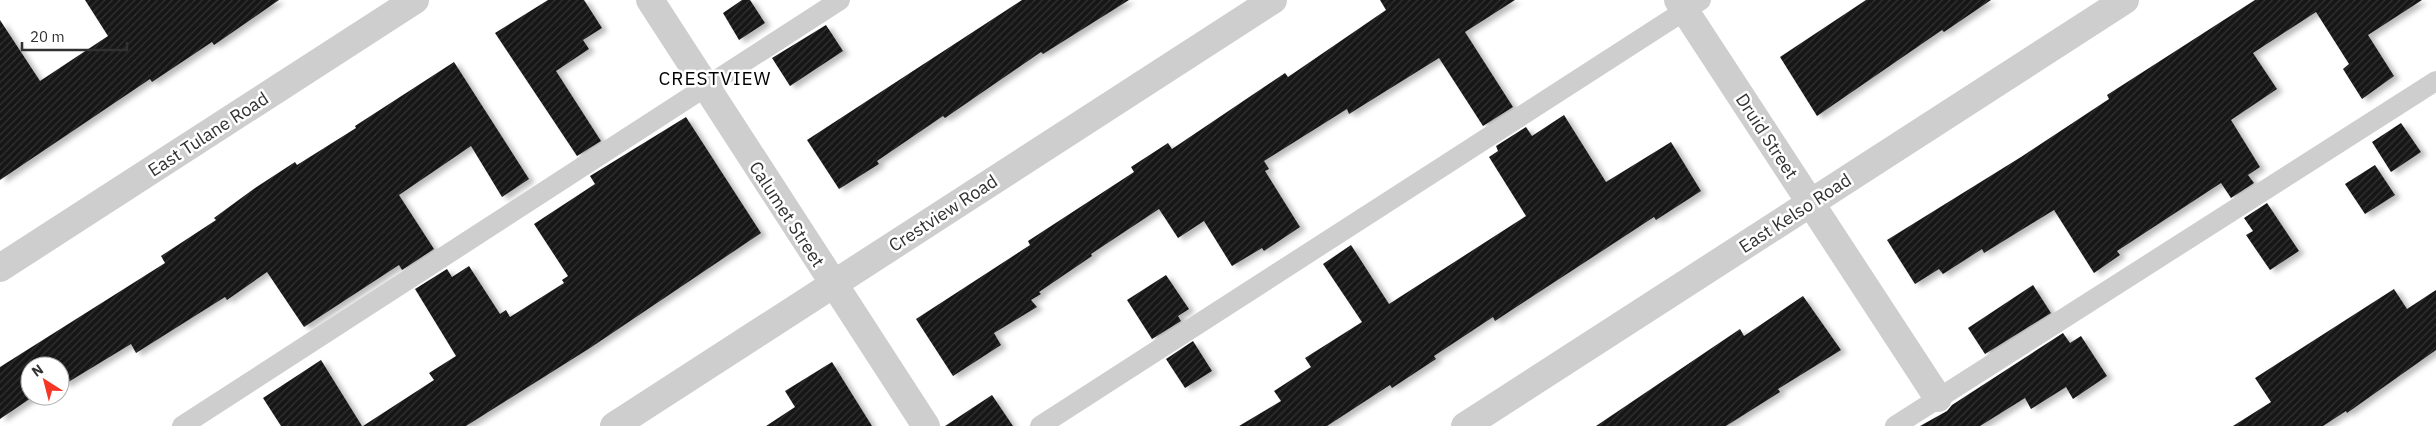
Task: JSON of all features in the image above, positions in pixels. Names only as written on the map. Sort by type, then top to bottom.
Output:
[{"type":"street","name":"East Tulane Road","points":[[0,268],[415,0]]},
{"type":"street","name":"Calumet Street","points":[[650,0],[832,285],[926,426]]},
{"type":"street","name":"Crestview Road","points":[[614,426],[1273,0]]},
{"type":"street","name":"East Kelso Road","points":[[1465,426],[2124,0]]},
{"type":"street","name":"Druid Street","points":[[1688,3],[1810,202],[1938,398]]},
{"type":"lane","points":[[182,426],[840,0]]},
{"type":"lane","points":[[1040,426],[1688,3]]},
{"type":"lane","points":[[1895,426],[2436,81]]},
{"type":"building","points":[[85,0],[279,0],[214,45],[212,42],[152,82],[150,79],[0,180],[0,20],[40,81],[108,36]]},
{"type":"building","points":[[548,0],[584,0],[602,28],[583,40],[589,49],[556,71],[601,141],[577,156],[495,33]]},
{"type":"building","points":[[742,0],[750,0],[765,23],[739,40],[723,13]]},
{"type":"building","points":[[1022,0],[1129,0],[1043,54],[1041,52],[945,118],[943,116],[877,161],[879,164],[839,189],[807,140]]},
{"type":"building","points":[[1380,0],[1515,0],[1465,32],[1513,107],[1483,126],[1439,58],[1349,114],[1347,109],[1264,161],[1269,169],[1265,171],[1300,227],[1264,251],[1262,248],[1232,266],[1204,221],[1178,238],[1159,209],[1091,254],[1092,256],[1039,292],[1041,294],[1031,300],[1037,307],[994,333],[1001,345],[953,376],[916,319],[1030,245],[1028,241],[1134,172],[1131,167],[1168,143],[1172,149],[1285,73],[1288,77],[1386,10]]},
{"type":"building","points":[[1866,0],[1991,0],[1944,32],[1942,30],[1817,116],[1780,57]]},
{"type":"building","points":[[2255,0],[2422,0],[2368,35],[2394,76],[2362,99],[2343,69],[2349,64],[2316,12],[2253,53],[2277,89],[2231,120],[2260,167],[2248,175],[2254,183],[2231,198],[2221,183],[2117,251],[2120,255],[2094,273],[2054,210],[1984,253],[1982,249],[1943,274],[1939,269],[1915,284],[1887,240],[2021,157],[2109,99],[2107,95]]},
{"type":"building","points":[[826,25],[843,51],[790,86],[772,58]]},
{"type":"building","points":[[454,62],[529,179],[502,197],[471,146],[399,195],[434,249],[402,270],[399,265],[304,327],[267,272],[227,300],[225,297],[136,353],[131,344],[70,381],[70,356],[20,356],[20,405],[0,419],[0,367],[165,263],[161,256],[216,220],[214,218],[255,188],[295,162],[297,165],[356,128],[355,126]]},
{"type":"building","points":[[1564,115],[1606,182],[1671,142],[1701,191],[1656,220],[1654,217],[1495,321],[1493,317],[1434,356],[1436,359],[1392,388],[1390,385],[1327,426],[1239,426],[1281,401],[1274,391],[1311,367],[1305,358],[1362,322],[1323,264],[1351,245],[1389,304],[1526,216],[1489,157],[1498,151],[1496,146],[1526,127],[1532,136]]},
{"type":"building","points":[[686,117],[761,233],[590,348],[466,426],[363,426],[434,380],[429,373],[456,356],[415,289],[447,269],[452,277],[469,266],[500,314],[506,310],[510,317],[564,283],[562,280],[568,276],[534,224],[595,184],[590,176]]},
{"type":"building","points":[[2401,123],[2421,152],[2391,172],[2372,142]]},
{"type":"building","points":[[2375,165],[2395,195],[2365,214],[2345,184]]},
{"type":"building","points":[[2267,203],[2299,251],[2270,270],[2246,235],[2253,231],[2244,218]]},
{"type":"building","points":[[1166,275],[1189,309],[1178,316],[1181,321],[1152,339],[1127,300]]},
{"type":"building","points":[[2033,285],[2051,313],[1985,354],[1968,328]]},
{"type":"building","points":[[2394,289],[2407,309],[2436,290],[2436,350],[2347,413],[2346,411],[2323,426],[2233,426],[2271,402],[2255,378]]},
{"type":"building","points":[[1803,296],[1841,350],[1778,389],[1780,392],[1726,426],[1596,426],[1740,329],[1744,336]]},
{"type":"building","points":[[2063,333],[2070,343],[2081,336],[2107,376],[2073,399],[2066,387],[2031,409],[2025,398],[1980,426],[1920,426],[1947,411],[1952,405]]},
{"type":"building","points":[[1193,341],[1212,371],[1185,388],[1166,359]]},
{"type":"building","points":[[321,360],[362,426],[281,426],[263,398]]},
{"type":"building","points":[[832,362],[872,426],[766,426],[795,407],[785,391]]},
{"type":"building","points":[[992,395],[1013,426],[945,426]]},
{"type":"district","name":"CRESTVIEW","points":[[715,78]]}]
